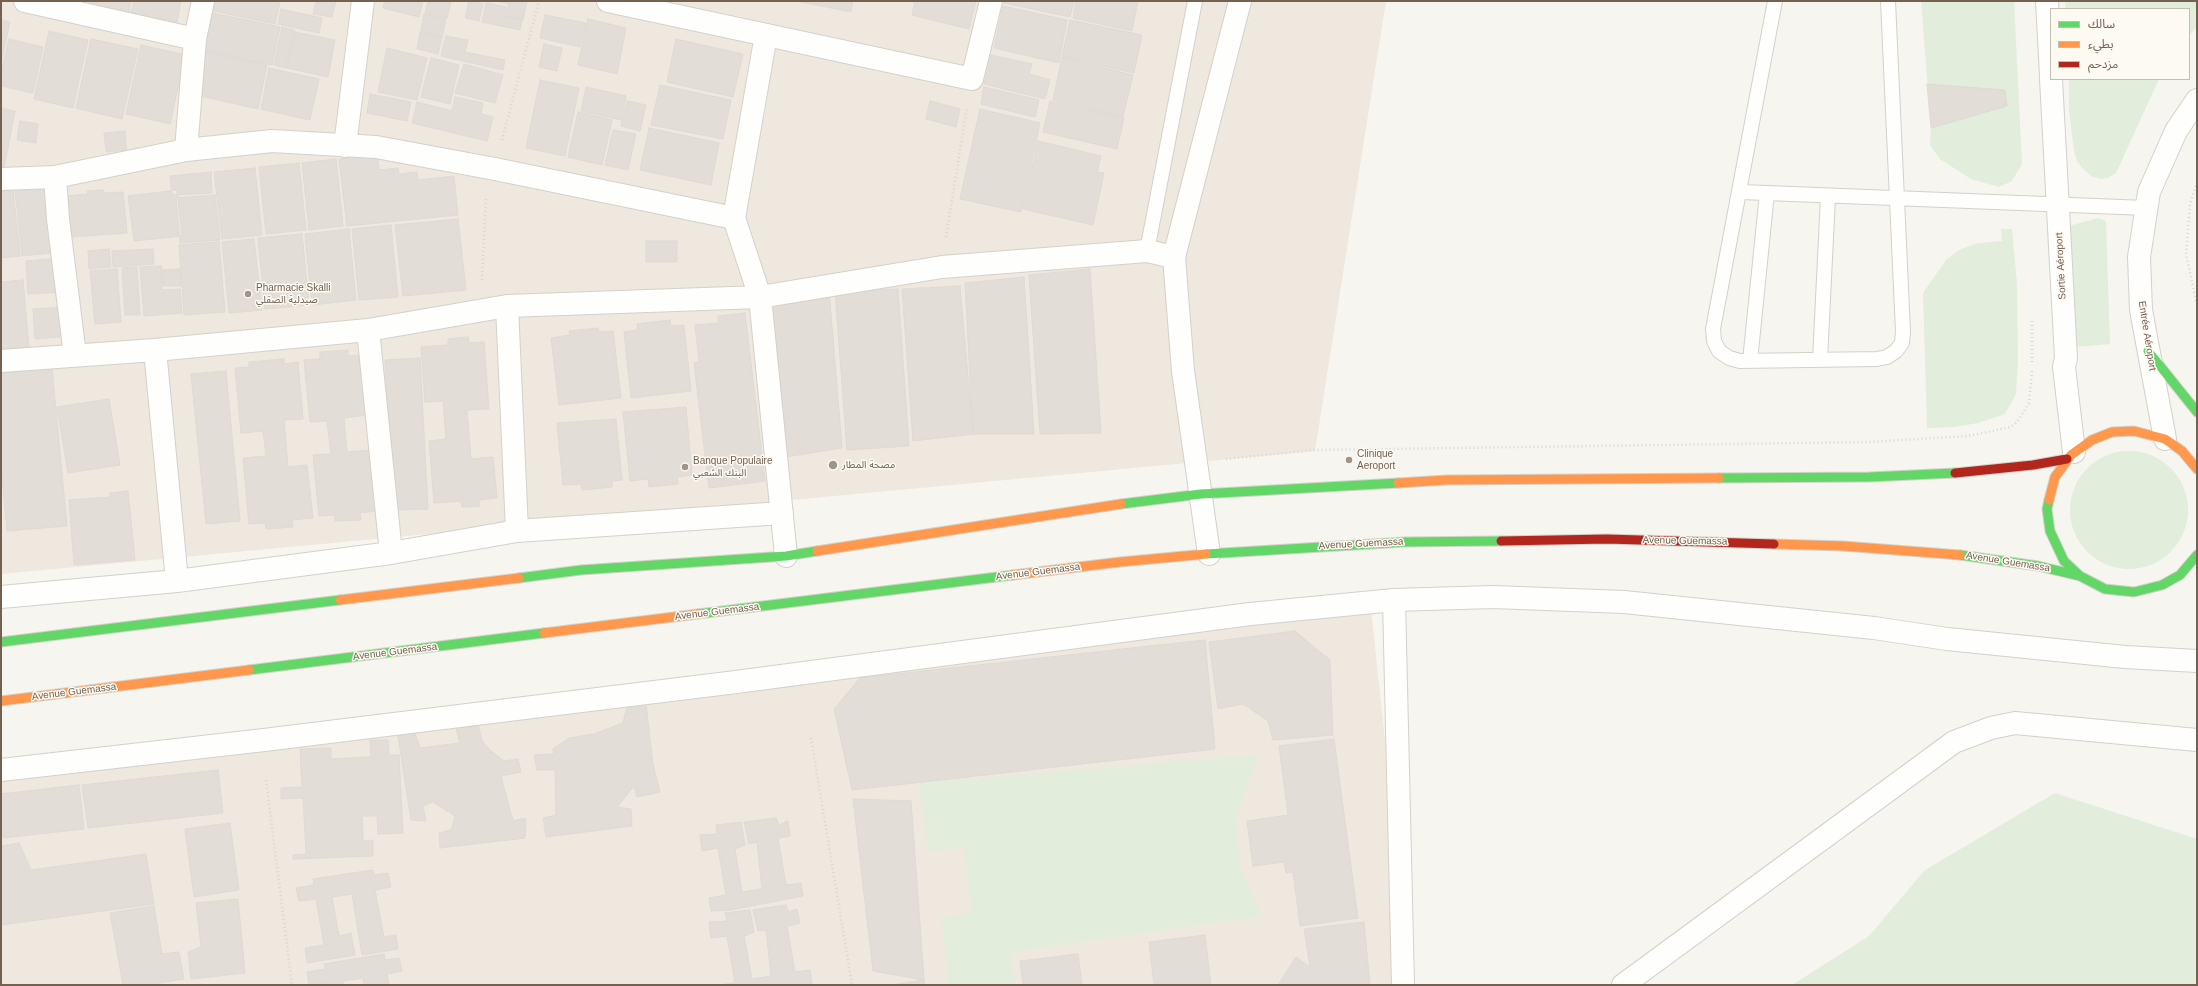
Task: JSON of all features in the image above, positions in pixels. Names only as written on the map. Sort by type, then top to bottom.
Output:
[{"type":"main road","points":[[2148,351],[2197,412]]},
{"type":"main road","points":[[2197,469],[2182,451],[2165,439],[2144,433],[2112,432],[2092,440],[2071,455],[2060,468],[2051,488],[2047,509],[2048,520],[2058,552],[2071,569],[2096,586],[2124,593],[2144,591],[2171,581],[2188,568],[2197,555]]},
{"type":"main road","points":[[1,642],[581,570],[786,556],[1153,499],[1200,494],[1446,480],[1891,476],[1963,472],[2071,455]]},
{"type":"main road","name":"Avenue Guemassa","points":[[1,700],[1120,562],[1209,554],[1405,542],[1607,539],[1742,542],[1956,554],[2038,566],[2080,576]]},
{"type":"main road","points":[[2171,581],[2190,580]]},
{"type":"street","points":[[25,1],[196,38]]},
{"type":"street","points":[[186,150],[196,38],[203,1]]},
{"type":"street","points":[[344,146],[363,1]]},
{"type":"street","points":[[608,1],[972,79],[991,1]]},
{"type":"street","points":[[1209,554],[1183,371],[1174,258],[1240,1]]},
{"type":"street","name":"Sortie Aéroport","points":[[2047,1],[2050,59]]},
{"type":"street","points":[[766,35],[734,218],[760,297],[786,556]]},
{"type":"street","name":"Sortie Aéroport","points":[[2051,80],[2066,358],[2064,367],[2071,455]]},
{"type":"street","name":"Entrée Aéroport","points":[[2165,439],[2141,310],[2139,257],[2149,192],[2161,161],[2176,131],[2197,100]]},
{"type":"street","points":[[1,179],[55,177],[186,150],[272,141],[376,147],[495,169],[734,218]]},
{"type":"street","points":[[55,177],[58,219],[76,355]]},
{"type":"street","points":[[1,361],[155,350],[368,330],[507,306],[760,297],[942,267],[1147,251],[1174,258]]},
{"type":"street","points":[[507,306],[517,531]]},
{"type":"street","points":[[368,330],[391,553]]},
{"type":"street","points":[[155,350],[177,581]]},
{"type":"street","points":[[1,597],[177,581],[391,553],[517,531],[782,513]]},
{"type":"street","points":[[1,770],[264,740],[704,686],[1250,614],[1394,600],[1493,597],[1624,602],[1874,628],[1947,639],[2125,657],[2197,661]]},
{"type":"street","points":[[1394,600],[1403,985]]},
{"type":"street","points":[[1623,985],[1954,742],[1991,728],[2015,723],[2197,740]]},
{"type":"lane","points":[[1147,251],[1195,1]]},
{"type":"lane","points":[[1775,1],[1741,192],[1714,329],[1714,341],[1720,351],[1729,358],[1750,361],[1877,359],[1887,357],[1896,351],[1902,342],[1904,332],[1888,1]]},
{"type":"lane","points":[[1741,192],[1898,199],[2058,203],[2146,208]]},
{"type":"lane","points":[[1750,361],[1767,193]]},
{"type":"lane","points":[[1820,360],[1828,196]]},
{"type":"path","points":[[481,310],[485,200],[495,169],[539,1]]},
{"type":"path","points":[[942,267],[950,204],[972,79]]},
{"type":"path","points":[[2197,182],[2190,204],[2186,254],[2197,305]]},
{"type":"path","points":[[1196,462],[1314,450],[1862,442],[1968,436],[2011,427],[2024,412],[2031,392],[2032,314]]},
{"type":"path","points":[[810,738],[852,985]]},
{"type":"path","points":[[266,780],[292,985]]},
{"type":"shaded area","points":[[1,1],[1386,1],[1315,451],[1,574]]},
{"type":"shaded area","points":[[1371,609],[1411,985],[1,985],[1,773]]},
{"type":"green space","points":[[1921,1],[2014,1],[2022,164],[2012,181],[1999,187],[1971,179],[1940,159],[1930,145],[1931,128]]},
{"type":"green space","points":[[2065,1],[2197,1],[2197,26],[2190,35],[2190,8],[2065,8]]},
{"type":"green space","points":[[2069,80],[2159,80],[2116,173],[2108,178],[2100,179],[2091,176],[2077,161],[2074,151],[2069,111]]},
{"type":"green space","points":[[2098,218],[2106,222],[2110,344],[2076,347],[2069,226]]},
{"type":"green space","points":[[2001,229],[2012,229],[2017,284],[2018,362],[2016,394],[2005,414],[1978,423],[1955,427],[1927,428],[1923,293],[1946,260],[1959,250],[1978,243],[2002,241]]},
{"type":"green space","points":[[2129,451],[2152,455],[2171,468],[2184,487],[2188,510],[2184,533],[2171,552],[2152,565],[2129,569],[2106,565],[2087,552],[2074,533],[2070,510],[2074,487],[2087,468],[2106,455]]},
{"type":"green space","points":[[1258,755],[1235,821],[1240,868],[1262,916],[1010,952],[1014,985],[949,985],[941,918],[972,913],[964,848],[928,852],[919,783]]},
{"type":"green space","points":[[2055,793],[2197,839],[2197,985],[1792,985],[1869,936],[1925,870]]},
{"type":"building","points":[[90,1],[131,1],[129,12],[90,4]]},
{"type":"building","points":[[134,1],[181,1],[177,22],[131,13]]},
{"type":"building","points":[[216,1],[280,1],[275,24],[214,11]]},
{"type":"building","points":[[316,1],[336,1],[332,17],[313,14]]},
{"type":"building","points":[[385,1],[423,1],[419,17],[383,8]]},
{"type":"building","points":[[428,1],[451,1],[447,18],[425,13]]},
{"type":"building","points":[[469,1],[483,4],[479,21],[465,18]]},
{"type":"building","points":[[497,1],[527,1],[523,20],[506,16],[509,4]]},
{"type":"building","points":[[796,1],[853,1],[851,12]]},
{"type":"building","points":[[915,1],[976,1],[969,29],[912,15]]},
{"type":"building","points":[[1004,1],[1074,1],[1070,17],[1004,3]]},
{"type":"building","points":[[1076,1],[1138,1],[1132,31],[1073,18]]},
{"type":"building","points":[[486,3],[507,7],[504,16],[522,20],[520,30],[482,22]]},
{"type":"building","points":[[1003,6],[1067,20],[1059,63],[994,48]]},
{"type":"building","points":[[281,9],[322,18],[319,33],[278,24]]},
{"type":"building","points":[[213,13],[280,27],[272,65],[205,51]]},
{"type":"building","points":[[424,14],[446,19],[442,37],[421,31]]},
{"type":"building","points":[[545,15],[586,23],[580,47],[540,38]]},
{"type":"building","points":[[588,19],[626,28],[617,74],[578,65]]},
{"type":"building","points":[[1,20],[10,22],[1,63]]},
{"type":"building","points":[[1070,20],[1142,35],[1134,73],[1062,57]]},
{"type":"building","points":[[282,27],[294,30],[286,68],[274,65]]},
{"type":"building","points":[[49,31],[88,40],[73,108],[34,99]]},
{"type":"building","points":[[295,32],[335,40],[328,77],[287,68]]},
{"type":"building","points":[[420,32],[442,37],[438,54],[417,49]]},
{"type":"building","points":[[446,36],[468,40],[465,52],[505,60],[503,70],[441,56]]},
{"type":"building","points":[[9,39],[43,47],[33,93],[1,86],[1,73]]},
{"type":"building","points":[[91,39],[138,49],[122,119],[76,108]]},
{"type":"building","points":[[676,39],[743,54],[733,97],[667,82]]},
{"type":"building","points":[[544,44],[562,48],[557,71],[539,67]]},
{"type":"building","points":[[141,45],[185,55],[170,124],[126,114]]},
{"type":"building","points":[[387,48],[427,58],[417,100],[378,92]]},
{"type":"building","points":[[205,52],[267,65],[258,109],[196,95]]},
{"type":"building","points":[[991,55],[1032,64],[1029,74],[1050,80],[1045,99],[984,84]]},
{"type":"building","points":[[431,58],[459,65],[450,104],[421,97]]},
{"type":"building","points":[[1062,58],[1133,75],[1123,117],[1053,100]]},
{"type":"building","points":[[464,64],[503,75],[495,103],[455,93]]},
{"type":"building","points":[[269,68],[319,79],[310,120],[261,109]]},
{"type":"building","points":[[540,80],[579,88],[565,156],[526,148]]},
{"type":"building","points":[[1927,84],[2005,90],[2007,106],[1931,128]]},
{"type":"building","points":[[660,85],[731,100],[723,139],[651,125]]},
{"type":"building","points":[[586,87],[626,96],[621,120],[581,111]]},
{"type":"building","points":[[984,87],[1039,100],[1035,117],[981,104]]},
{"type":"building","points":[[370,94],[411,102],[407,121],[367,113]]},
{"type":"building","points":[[455,97],[483,103],[481,114],[493,117],[487,141],[412,123],[417,102],[452,111]]},
{"type":"building","points":[[627,101],[646,105],[640,131],[621,126]]},
{"type":"building","points":[[930,101],[960,109],[956,127],[926,119]]},
{"type":"building","points":[[1050,101],[1124,118],[1117,149],[1043,132]]},
{"type":"building","points":[[1,108],[15,111],[2,178],[1,178]]},
{"type":"building","points":[[980,109],[1040,123],[1021,212],[960,199]]},
{"type":"building","points":[[578,112],[612,120],[602,165],[568,157]]},
{"type":"building","points":[[20,121],[38,124],[36,143],[17,140]]},
{"type":"building","points":[[649,128],[719,143],[711,185],[640,170]]},
{"type":"building","points":[[613,130],[636,134],[628,170],[605,165]]},
{"type":"building","points":[[125,131],[126,150],[106,152],[104,133]]},
{"type":"building","points":[[1038,141],[1101,156],[1097,172],[1104,173],[1093,225],[1023,209]]},
{"type":"building","points":[[377,155],[379,170],[398,168],[399,174],[417,172],[418,180],[454,176],[458,215],[347,226],[339,159]]},
{"type":"building","points":[[336,159],[343,226],[309,230],[302,163]]},
{"type":"building","points":[[299,163],[306,230],[266,234],[259,167]]},
{"type":"building","points":[[255,168],[262,235],[222,239],[214,172]]},
{"type":"building","points":[[211,172],[212,193],[172,195],[170,176]]},
{"type":"building","points":[[52,185],[59,252],[22,256],[15,189]]},
{"type":"building","points":[[13,189],[20,256],[1,258],[1,190]]},
{"type":"building","points":[[103,190],[103,193],[123,192],[127,233],[69,237],[65,196],[88,194],[87,191]]},
{"type":"building","points":[[177,190],[182,236],[134,241],[128,196]]},
{"type":"building","points":[[215,195],[220,240],[180,243],[176,198]]},
{"type":"building","points":[[458,219],[466,290],[403,296],[395,225]]},
{"type":"building","points":[[391,225],[398,297],[359,300],[352,229]]},
{"type":"building","points":[[349,229],[356,300],[312,305],[305,234]]},
{"type":"building","points":[[302,234],[309,305],[265,309],[258,238]]},
{"type":"building","points":[[254,239],[262,310],[229,313],[222,242]]},
{"type":"building","points":[[646,241],[677,241],[677,262],[646,262]]},
{"type":"building","points":[[219,242],[225,312],[184,315],[179,245]]},
{"type":"building","points":[[109,249],[111,267],[89,269],[88,251]]},
{"type":"building","points":[[153,249],[154,264],[113,267],[112,251]]},
{"type":"building","points":[[62,258],[64,292],[28,294],[26,261]]},
{"type":"building","points":[[161,266],[162,290],[180,289],[182,313],[144,316],[140,267]]},
{"type":"building","points":[[137,267],[140,315],[125,315],[122,268]]},
{"type":"building","points":[[117,269],[121,322],[95,324],[90,271]]},
{"type":"building","points":[[180,269],[181,286],[163,286],[162,270]]},
{"type":"building","points":[[1090,269],[1101,433],[1040,434],[1029,275]]},
{"type":"building","points":[[1024,277],[1034,434],[973,434],[965,283]]},
{"type":"building","points":[[23,280],[29,347],[1,350],[1,282]]},
{"type":"building","points":[[960,286],[973,434],[913,441],[902,289]]},
{"type":"building","points":[[898,289],[909,446],[847,450],[835,291]]},
{"type":"building","points":[[829,290],[842,448],[779,458],[766,297]]},
{"type":"building","points":[[67,307],[70,336],[35,339],[33,309]]},
{"type":"building","points":[[745,313],[765,481],[709,488],[694,363],[699,361],[695,325],[718,323],[718,316]]},
{"type":"building","points":[[670,320],[671,326],[684,325],[691,391],[631,398],[624,332],[638,330],[637,324]]},
{"type":"building","points":[[598,328],[599,332],[613,331],[621,398],[559,405],[551,338],[570,335],[569,331]]},
{"type":"building","points":[[468,337],[469,343],[484,342],[489,409],[467,410],[471,459],[493,457],[497,498],[479,500],[480,506],[462,507],[461,501],[434,503],[429,441],[446,439],[443,401],[425,402],[421,347],[448,345],[448,339]]},
{"type":"building","points":[[348,350],[348,356],[362,355],[368,415],[344,418],[347,452],[371,450],[377,511],[360,513],[361,520],[335,521],[335,515],[319,516],[313,455],[331,454],[327,421],[310,422],[304,360],[320,359],[320,352]]},
{"type":"building","points":[[420,358],[428,509],[393,510],[385,360]]},
{"type":"building","points":[[284,359],[284,364],[298,362],[303,419],[284,420],[288,467],[307,465],[313,518],[292,520],[293,527],[266,529],[265,523],[249,524],[243,458],[266,456],[263,431],[241,433],[235,368],[249,367],[249,362]]},
{"type":"building","points":[[52,368],[67,526],[7,531],[1,465],[1,373]]},
{"type":"building","points":[[226,371],[240,521],[206,524],[191,374]]},
{"type":"building","points":[[109,399],[120,465],[68,473],[57,407]]},
{"type":"building","points":[[686,407],[692,475],[677,477],[678,484],[649,487],[648,479],[630,481],[623,412]]},
{"type":"building","points":[[616,419],[622,480],[612,481],[612,487],[582,490],[581,484],[563,485],[557,423]]},
{"type":"building","points":[[128,491],[135,560],[74,565],[69,500],[110,497],[110,493]]},
{"type":"building","points":[[1295,631],[1330,660],[1333,735],[1273,740],[1268,721],[1243,704],[1218,709],[1209,642]]},
{"type":"building","points":[[1205,640],[1215,749],[852,790],[834,709],[860,678]]},
{"type":"building","points":[[646,704],[653,765],[660,792],[637,797],[634,786],[617,807],[631,809],[632,826],[546,837],[543,818],[556,815],[555,770],[537,770],[534,755],[554,754],[553,749],[569,738],[594,734],[623,723],[627,706]]},
{"type":"building","points":[[478,724],[482,741],[489,749],[504,761],[518,759],[521,772],[501,776],[513,821],[526,818],[525,838],[440,848],[439,833],[451,830],[455,816],[433,802],[423,806],[426,821],[411,820],[398,736],[414,731],[420,748],[460,743],[456,728]]},
{"type":"building","points":[[1334,739],[1358,918],[1300,926],[1293,872],[1286,873],[1284,862],[1253,866],[1247,821],[1288,815],[1279,746]]},
{"type":"building","points":[[370,740],[388,740],[389,755],[399,755],[403,833],[378,834],[377,816],[362,816],[363,841],[373,840],[373,856],[293,859],[293,855],[306,854],[303,798],[281,799],[281,788],[302,787],[300,749],[331,748],[331,759],[371,757]]},
{"type":"building","points":[[218,770],[223,813],[88,828],[82,785]]},
{"type":"building","points":[[79,785],[84,829],[1,838],[1,794]]},
{"type":"building","points":[[853,799],[911,801],[924,980],[873,971]]},
{"type":"building","points":[[776,818],[779,825],[788,821],[790,836],[778,838],[786,885],[801,883],[803,896],[730,910],[711,911],[709,898],[726,895],[718,848],[702,851],[700,835],[717,834],[716,825],[741,822],[745,845],[735,849],[742,892],[762,889],[757,842],[749,844],[744,822]]},
{"type":"building","points":[[230,823],[239,890],[194,897],[185,829]]},
{"type":"building","points":[[19,843],[31,870],[146,854],[154,904],[1,925],[1,846]]},
{"type":"building","points":[[373,870],[374,875],[388,873],[391,887],[375,890],[384,937],[396,935],[398,949],[362,955],[352,894],[332,897],[339,936],[351,933],[355,955],[307,963],[305,948],[324,945],[316,899],[299,901],[296,888],[314,885],[313,879]]},
{"type":"building","points":[[238,899],[245,973],[191,979],[188,952],[201,947],[196,903]]},
{"type":"building","points":[[786,905],[788,912],[797,909],[800,923],[787,926],[795,972],[810,970],[812,984],[718,985],[735,983],[727,936],[711,938],[709,922],[727,921],[725,913],[750,910],[754,932],[744,936],[752,979],[771,976],[766,930],[758,931],[753,910]]},
{"type":"building","points":[[154,906],[162,954],[179,952],[184,979],[146,985],[123,985],[110,913]]},
{"type":"building","points":[[1364,922],[1370,985],[1278,985],[1296,957],[1310,967],[1304,929]]},
{"type":"building","points":[[1205,935],[1211,985],[1154,985],[1149,942]]},
{"type":"building","points":[[384,954],[385,960],[399,958],[402,971],[387,974],[389,985],[364,985],[363,978],[343,981],[344,985],[327,985],[327,983],[309,985],[307,972],[325,969],[324,964]]},
{"type":"building","points":[[1078,954],[1082,985],[1023,985],[1020,961]]},
{"type":"building","points":[[924,980],[925,985],[890,985]]},
{"type":"traffic: fast","points":[[2148,351],[2197,412]]},
{"type":"traffic: fast","points":[[1719,478],[1869,477],[1955,473]]},
{"type":"traffic: fast","points":[[1121,504],[1201,494],[1398,483]]},
{"type":"traffic: fast","points":[[2049,500],[2047,509],[2050,531],[2064,561],[2080,576],[2105,589],[2134,592],[2162,585],[2180,575],[2197,555]]},
{"type":"traffic: fast","points":[[1206,554],[1405,542],[1501,541]]},
{"type":"traffic: fast","points":[[519,578],[581,570],[786,556],[817,551]]},
{"type":"traffic: fast","points":[[1960,555],[2038,566],[2080,576]]},
{"type":"traffic: fast","points":[[698,614],[1013,575]]},
{"type":"traffic: fast","points":[[1,642],[340,600]]},
{"type":"traffic: fast","points":[[249,670],[544,633]]},
{"type":"traffic: slow","points":[[2049,500],[2055,477],[2071,455],[2092,440],[2112,432],[2134,431],[2165,439],[2182,451],[2197,469]]},
{"type":"traffic: slow","points":[[1398,483],[1446,480],[1719,478]]},
{"type":"traffic: slow","points":[[817,551],[1121,504]]},
{"type":"traffic: slow","points":[[1774,544],[1843,546],[1960,555]]},
{"type":"traffic: slow","points":[[1013,575],[1120,562],[1206,554]]},
{"type":"traffic: slow","points":[[340,600],[519,578]]},
{"type":"traffic: slow","points":[[544,633],[698,614]]},
{"type":"traffic: slow","points":[[1,701],[249,670]]},
{"type":"traffic: jam","points":[[1955,473],[2033,465],[2067,459]]},
{"type":"traffic: jam","points":[[1501,541],[1607,539],[1774,544]]},
{"type":"place","name":"Pharmacie Skalli صيدلية الصقلي","points":[[248,294]]},
{"type":"place","name":"Clinique Aeroport","points":[[1349,460]]},
{"type":"place","name":"مصحة المطار","points":[[833,465]]},
{"type":"place","name":"Banque Populaire البنك الشعبي","points":[[685,467]]}]
